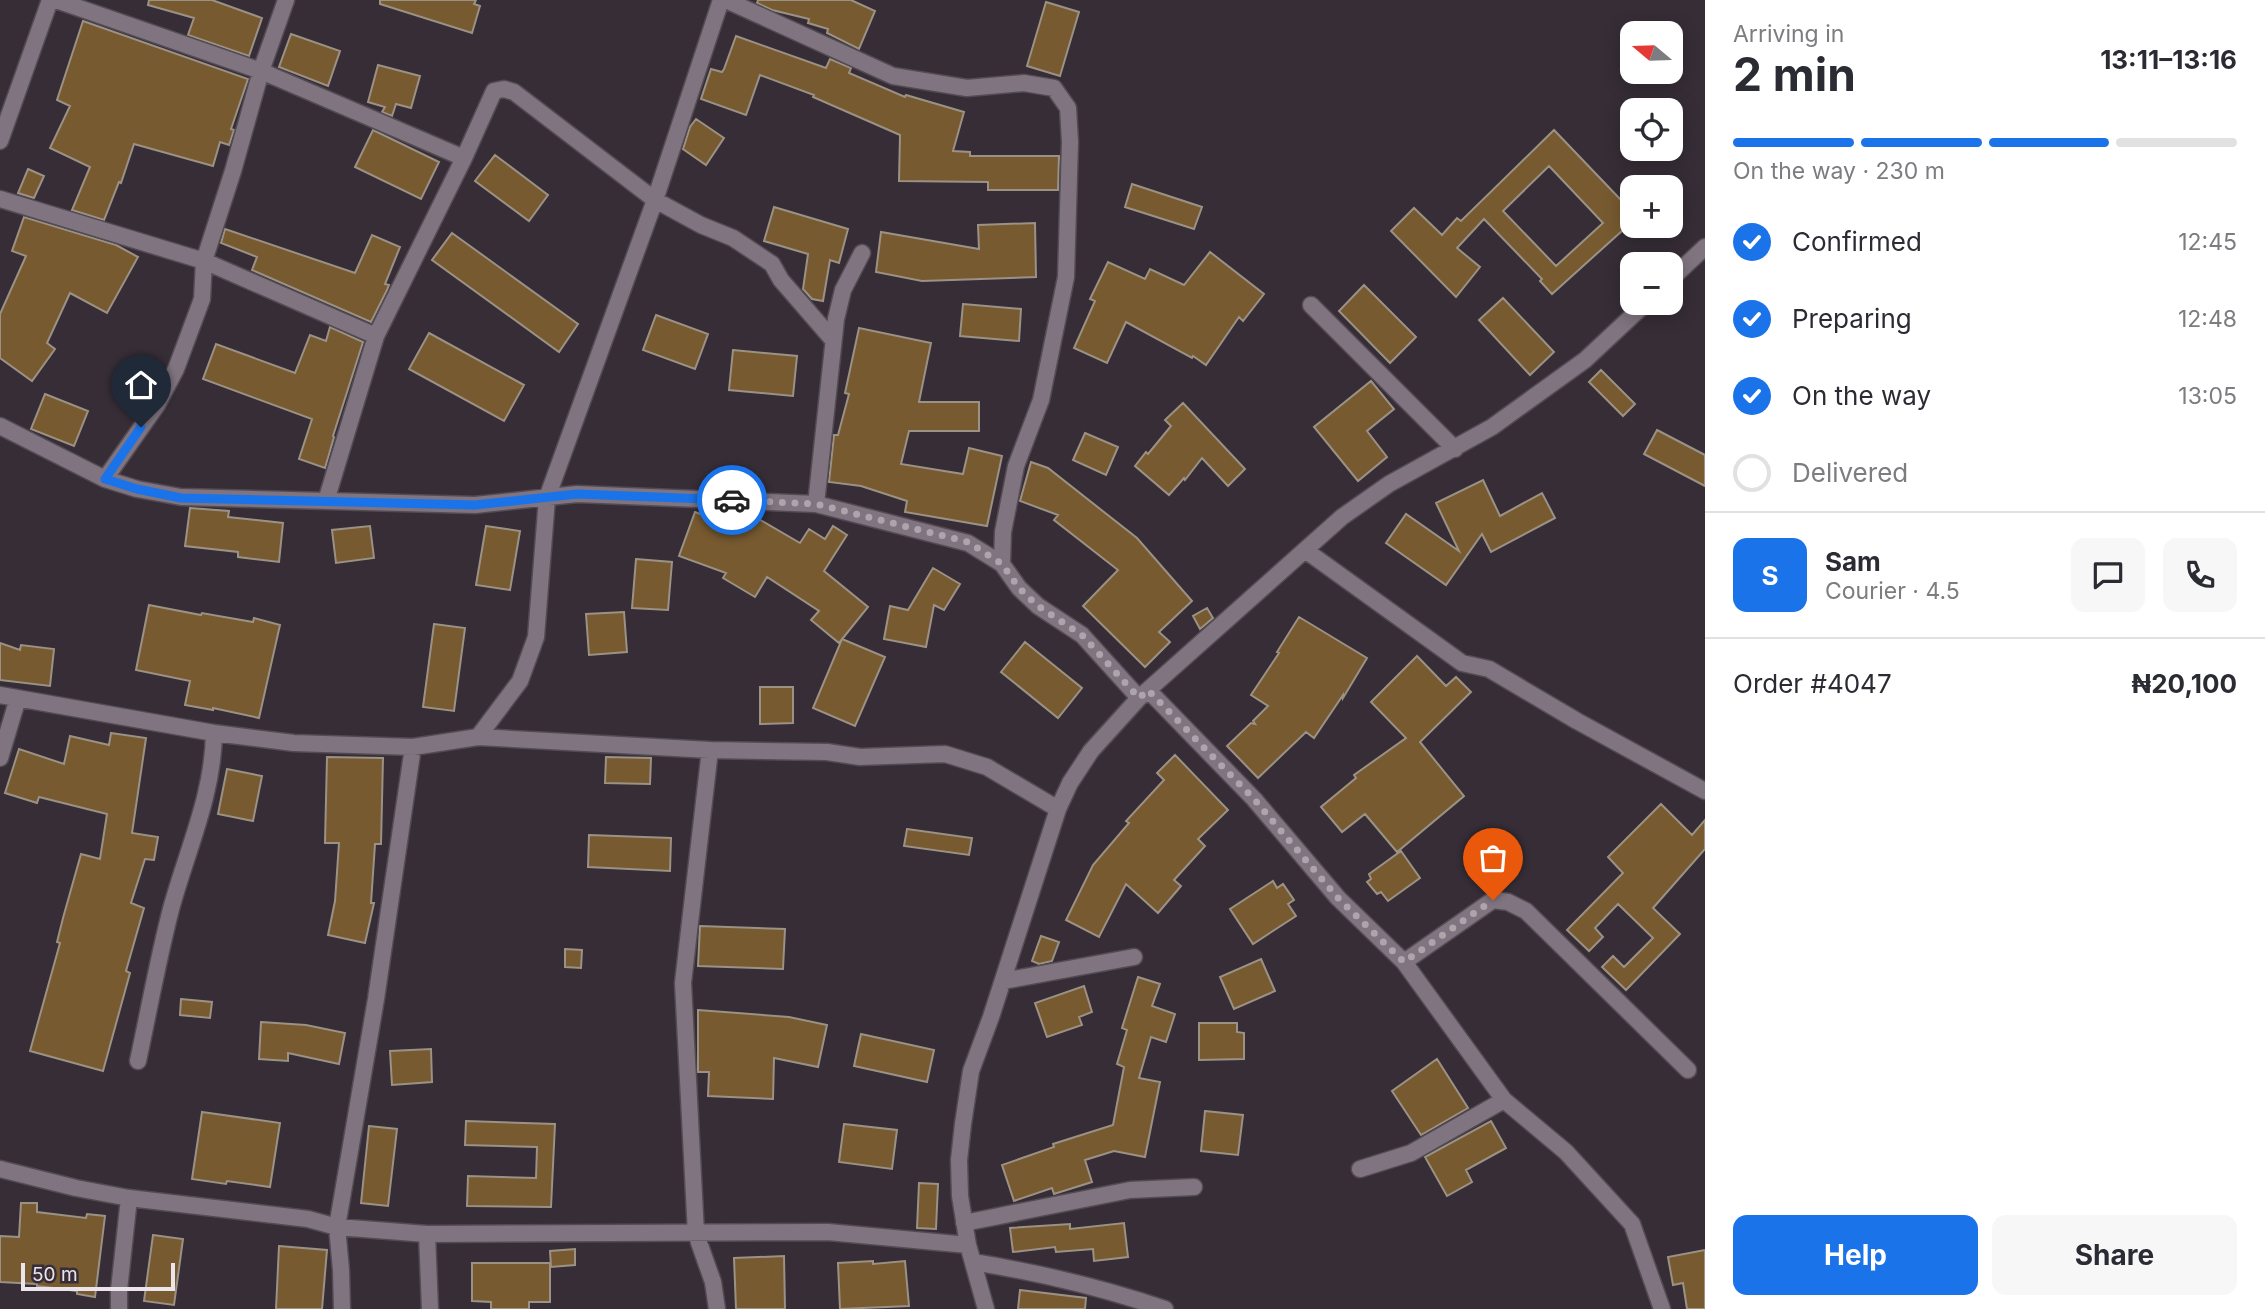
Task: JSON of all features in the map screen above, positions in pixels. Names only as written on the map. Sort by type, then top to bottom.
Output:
[{"type":"street","points":[[0,141],[50,0]]},
{"type":"street","points":[[56,0],[261,71],[464,158]]},
{"type":"street","points":[[105,479],[157,405],[177,369],[202,299],[204,261],[233,172],[261,71],[286,0]]},
{"type":"street","points":[[478,737],[520,681],[536,637],[547,498],[655,200],[723,0],[893,76],[967,88],[1024,83],[1054,88],[1068,108],[1070,142],[1066,277],[1041,400],[1016,466],[1003,532],[1002,564]]},
{"type":"street","points":[[326,501],[376,335],[464,158],[494,91],[504,89],[514,92],[655,200],[701,225],[733,238],[772,264],[780,280],[832,340]]},
{"type":"street","points":[[0,199],[204,261],[376,335]]},
{"type":"street","points":[[1683,268],[1705,247]]},
{"type":"street","points":[[816,504],[832,340],[843,290],[862,253]]},
{"type":"street","points":[[1311,305],[1455,449]]},
{"type":"street","points":[[986,1309],[968,1245],[960,1196],[959,1160],[971,1071],[1058,809],[1070,783],[1091,751],[1144,694],[1342,517],[1389,484],[1492,427],[1585,360],[1633,315]]},
{"type":"street","points":[[0,426],[105,479],[181,498],[475,505],[577,494],[816,504],[968,542],[1002,564],[1019,588],[1038,606],[1082,635],[1254,799],[1338,898],[1404,962],[1504,1100],[1566,1152],[1632,1224],[1662,1309]]},
{"type":"street","points":[[1305,550],[1462,663],[1489,669],[1705,791]]},
{"type":"street","points":[[0,695],[214,733],[294,743],[413,747],[478,737],[710,750],[827,752],[860,757],[945,754],[987,767],[1058,809]]},
{"type":"street","points":[[0,758],[18,698]]},
{"type":"street","points":[[138,1061],[171,910],[202,815],[214,754],[214,733]]},
{"type":"street","points":[[342,1309],[337,1227],[376,999],[413,747]]},
{"type":"street","points":[[710,750],[683,983],[696,1234],[713,1282],[718,1309]]},
{"type":"street","points":[[1404,962],[1493,900],[1508,902],[1527,911],[1688,1070]]},
{"type":"street","points":[[1003,981],[1135,957]]},
{"type":"street","points":[[1360,1169],[1411,1153],[1504,1100]]},
{"type":"street","points":[[0,1168],[76,1188],[129,1198],[308,1219],[337,1227],[427,1234],[828,1232],[968,1245]]},
{"type":"street","points":[[964,1223],[1130,1190],[1194,1187]]},
{"type":"street","points":[[119,1309],[118,1290],[129,1198]]},
{"type":"street","points":[[427,1234],[430,1309]]},
{"type":"street","points":[[973,1262],[1038,1272],[1109,1290],[1165,1309]]},
{"type":"building","points":[[149,0],[212,0],[262,18],[249,56],[188,35],[194,18],[148,5]]},
{"type":"building","points":[[380,0],[476,0],[474,4],[480,6],[472,33],[380,4]]},
{"type":"building","points":[[758,0],[851,0],[875,11],[859,49],[827,33],[828,29],[808,23],[809,19],[772,10],[757,3]]},
{"type":"building","points":[[1046,2],[1079,12],[1060,76],[1027,66]]},
{"type":"building","points":[[83,21],[248,79],[231,129],[234,130],[229,145],[220,142],[213,166],[134,144],[121,183],[119,182],[104,220],[72,210],[90,167],[50,148],[70,106],[57,100]]},
{"type":"building","points":[[291,34],[340,51],[328,86],[279,67]]},
{"type":"building","points":[[736,36],[826,68],[830,59],[851,68],[849,73],[905,97],[906,95],[964,112],[953,151],[970,152],[970,156],[1059,156],[1058,190],[988,190],[988,182],[899,181],[900,135],[813,97],[814,95],[760,75],[746,115],[701,99],[711,69],[722,72]]},
{"type":"building","points":[[378,65],[420,76],[411,108],[396,104],[392,116],[382,112],[385,107],[368,102]]},
{"type":"building","points":[[696,119],[724,138],[706,165],[683,149],[690,127]]},
{"type":"building","points":[[373,130],[439,162],[421,199],[355,167]]},
{"type":"building","points":[[1554,130],[1620,199],[1620,233],[1552,294],[1540,281],[1542,279],[1484,219],[1457,248],[1480,267],[1456,297],[1391,231],[1414,208],[1442,235],[1457,218],[1461,221]],"holes":[[[1549,166],[1603,223],[1556,266],[1503,211]]]},
{"type":"building","points":[[495,155],[548,195],[529,221],[475,181]]},
{"type":"building","points":[[28,169],[44,176],[34,198],[18,193]]},
{"type":"building","points":[[1132,184],[1202,207],[1194,229],[1125,207]]},
{"type":"building","points":[[774,207],[848,229],[839,263],[830,260],[823,301],[812,299],[803,289],[808,254],[764,241]]},
{"type":"building","points":[[24,217],[116,245],[138,257],[107,313],[70,293],[47,343],[55,349],[32,381],[0,358],[0,314],[26,256],[12,251]]},
{"type":"building","points":[[1035,223],[1036,277],[922,281],[876,272],[881,232],[979,249],[978,225]]},
{"type":"building","points":[[225,229],[355,273],[372,235],[400,247],[385,284],[389,285],[371,322],[252,270],[257,257],[221,243]]},
{"type":"building","points":[[452,233],[578,324],[559,352],[432,260]]},
{"type":"building","points":[[1210,252],[1264,294],[1243,321],[1239,317],[1206,365],[1126,322],[1107,363],[1074,348],[1095,301],[1090,299],[1108,262],[1145,279],[1150,269],[1184,285]]},
{"type":"building","points":[[1364,285],[1416,337],[1390,363],[1339,311]]},
{"type":"building","points":[[1503,298],[1554,352],[1530,375],[1479,320]]},
{"type":"building","points":[[963,304],[1021,309],[1019,341],[960,336]]},
{"type":"building","points":[[656,315],[708,334],[695,369],[643,350]]},
{"type":"building","points":[[330,327],[363,342],[325,468],[299,459],[312,419],[203,379],[216,344],[295,373],[310,335],[326,341]]},
{"type":"building","points":[[859,328],[931,343],[919,402],[979,402],[979,431],[909,431],[901,464],[963,474],[969,448],[1002,456],[987,526],[905,512],[907,501],[861,486],[829,482],[834,435],[838,435],[849,394],[845,393]]},
{"type":"building","points":[[429,333],[524,385],[504,421],[409,369]]},
{"type":"building","points":[[733,350],[797,356],[793,396],[729,390]]},
{"type":"building","points":[[1601,370],[1635,404],[1623,416],[1589,382]]},
{"type":"building","points":[[1371,381],[1394,409],[1367,431],[1387,457],[1358,481],[1314,427]]},
{"type":"building","points":[[45,394],[88,411],[74,446],[31,429]]},
{"type":"building","points":[[1183,403],[1245,469],[1228,486],[1202,458],[1169,495],[1135,466],[1171,426],[1165,420]]},
{"type":"building","points":[[1657,430],[1705,455],[1705,486],[1644,454]]},
{"type":"building","points":[[1085,433],[1118,447],[1106,475],[1073,460]]},
{"type":"building","points":[[1031,462],[1048,468],[1137,538],[1192,601],[1159,632],[1170,642],[1145,667],[1083,606],[1118,570],[1054,520],[1058,515],[1020,501]]},
{"type":"building","points":[[1483,480],[1500,516],[1542,493],[1555,518],[1491,552],[1482,534],[1446,585],[1386,543],[1406,514],[1459,551],[1436,503]]},
{"type":"building","points":[[190,508],[229,511],[228,517],[283,523],[279,562],[238,557],[238,552],[185,546]]},
{"type":"building","points":[[695,512],[718,521],[719,517],[751,528],[757,518],[800,543],[809,529],[825,539],[833,526],[847,535],[824,571],[868,607],[839,643],[811,620],[819,611],[767,577],[755,597],[723,578],[726,573],[679,556]]},
{"type":"building","points":[[370,526],[374,558],[336,563],[332,530]]},
{"type":"building","points":[[486,526],[520,531],[510,590],[476,585]]},
{"type":"building","points":[[636,559],[672,562],[668,610],[632,608]]},
{"type":"building","points":[[933,568],[960,584],[944,610],[934,605],[926,647],[884,639],[890,606],[908,610]]},
{"type":"building","points":[[149,605],[253,622],[254,618],[280,625],[259,718],[185,705],[190,681],[136,670]]},
{"type":"building","points":[[1207,608],[1213,618],[1200,629],[1193,616]]},
{"type":"building","points":[[624,612],[627,652],[589,655],[586,614]]},
{"type":"building","points":[[1299,617],[1367,658],[1314,738],[1306,732],[1258,778],[1227,746],[1251,723],[1255,724],[1253,721],[1268,706],[1251,695]]},
{"type":"building","points":[[434,624],[465,628],[454,711],[423,707]]},
{"type":"building","points":[[842,639],[885,657],[855,726],[813,708]]},
{"type":"building","points":[[1025,642],[1082,688],[1058,718],[1001,672]]},
{"type":"building","points":[[0,643],[20,650],[21,645],[54,649],[50,686],[0,680]]},
{"type":"building","points":[[1417,656],[1446,686],[1456,677],[1471,692],[1420,742],[1464,796],[1397,852],[1365,814],[1342,832],[1321,807],[1356,778],[1354,775],[1406,738],[1371,702]]},
{"type":"building","points":[[760,687],[793,687],[793,723],[760,724]]},
{"type":"building","points":[[111,733],[146,738],[132,833],[158,837],[154,860],[145,859],[131,903],[144,908],[126,971],[130,973],[103,1071],[30,1051],[81,854],[100,859],[107,814],[39,797],[37,803],[5,793],[19,749],[64,764],[70,736],[109,745]]},
{"type":"building","points":[[1175,755],[1228,810],[1198,839],[1205,846],[1174,880],[1181,886],[1158,913],[1126,884],[1099,937],[1066,920],[1093,865],[1129,823],[1126,821],[1164,780],[1157,773]]},
{"type":"building","points":[[327,757],[383,758],[381,844],[375,844],[371,903],[374,903],[365,943],[328,935],[335,901],[339,843],[325,843]]},
{"type":"building","points":[[606,757],[651,758],[650,784],[605,783]]},
{"type":"building","points":[[227,769],[262,776],[253,821],[218,814]]},
{"type":"building","points":[[1661,804],[1692,835],[1705,820],[1705,849],[1653,908],[1680,934],[1626,990],[1602,967],[1613,956],[1624,967],[1653,938],[1618,904],[1595,928],[1603,937],[1589,951],[1567,930],[1623,873],[1608,857]]},
{"type":"building","points":[[907,829],[972,838],[969,855],[904,846]]},
{"type":"building","points":[[589,835],[671,838],[670,871],[588,867]]},
{"type":"building","points":[[1401,851],[1420,878],[1388,901],[1381,892],[1377,894],[1367,882],[1371,879],[1369,874]]},
{"type":"building","points":[[1273,881],[1277,888],[1283,884],[1294,900],[1288,904],[1296,916],[1253,944],[1230,909]]},
{"type":"building","points":[[700,926],[785,929],[783,969],[698,966]]},
{"type":"building","points":[[1041,936],[1059,942],[1052,961],[1039,964],[1032,961]]},
{"type":"building","points":[[565,949],[582,950],[581,968],[565,967]]},
{"type":"building","points":[[1261,959],[1275,991],[1234,1009],[1220,977]]},
{"type":"building","points":[[1138,977],[1160,984],[1152,1006],[1175,1014],[1166,1042],[1151,1037],[1139,1078],[1160,1082],[1145,1157],[1114,1151],[1085,1160],[1092,1182],[1054,1194],[1052,1188],[1014,1201],[1002,1165],[1054,1147],[1053,1144],[1113,1125],[1124,1067],[1117,1064],[1127,1030],[1122,1028]]},
{"type":"building","points":[[1084,986],[1092,1012],[1079,1017],[1082,1025],[1047,1037],[1035,1003]]},
{"type":"building","points":[[181,999],[212,1002],[210,1018],[180,1015]]},
{"type":"building","points":[[698,1010],[789,1017],[827,1025],[818,1067],[774,1058],[773,1099],[708,1096],[709,1072],[698,1072]]},
{"type":"building","points":[[261,1022],[306,1025],[345,1033],[339,1064],[288,1053],[288,1061],[259,1059]]},
{"type":"building","points":[[1199,1023],[1237,1023],[1237,1032],[1244,1033],[1244,1059],[1199,1060]]},
{"type":"building","points":[[861,1034],[934,1050],[927,1082],[854,1066]]},
{"type":"building","points":[[431,1049],[432,1082],[392,1085],[390,1051]]},
{"type":"building","points":[[1437,1059],[1468,1108],[1421,1135],[1392,1091]]},
{"type":"building","points":[[1205,1111],[1243,1115],[1238,1155],[1201,1151]]},
{"type":"building","points":[[202,1112],[280,1123],[270,1187],[192,1179]]},
{"type":"building","points":[[466,1121],[555,1124],[551,1207],[467,1206],[468,1176],[536,1178],[537,1147],[465,1145]]},
{"type":"building","points":[[1491,1121],[1506,1148],[1466,1170],[1472,1182],[1447,1196],[1425,1157]]},
{"type":"building","points":[[844,1124],[897,1130],[892,1169],[839,1162]]},
{"type":"building","points":[[369,1126],[397,1129],[388,1206],[361,1203]]},
{"type":"building","points":[[919,1183],[938,1184],[936,1229],[917,1228]]},
{"type":"building","points":[[21,1203],[37,1203],[37,1212],[86,1218],[87,1214],[105,1216],[95,1297],[37,1284],[0,1282],[0,1236],[19,1237]]},
{"type":"building","points":[[1124,1223],[1128,1257],[1094,1261],[1093,1249],[1056,1252],[1055,1247],[1013,1252],[1010,1228],[1070,1224],[1070,1229]]},
{"type":"building","points":[[153,1235],[183,1239],[174,1305],[144,1301]]},
{"type":"building","points":[[279,1246],[327,1250],[322,1309],[276,1309]]},
{"type":"building","points":[[575,1249],[575,1265],[551,1267],[550,1251]]},
{"type":"building","points":[[1705,1250],[1705,1309],[1687,1309],[1683,1283],[1673,1285],[1668,1257]]},
{"type":"building","points":[[784,1256],[785,1309],[736,1309],[734,1258]]},
{"type":"building","points":[[873,1261],[873,1264],[905,1261],[909,1306],[840,1309],[838,1263]]},
{"type":"building","points":[[472,1263],[550,1263],[550,1302],[529,1302],[529,1309],[491,1309],[491,1302],[472,1301]]},
{"type":"building","points":[[1020,1290],[1086,1298],[1085,1309],[1018,1309]]},
{"type":"way so far","points":[[732,500],[816,504],[968,542],[1002,564],[1019,588],[1038,606],[1082,635],[1139,698],[1148,690],[1254,799],[1338,898],[1404,962],[1493,900]]},
{"type":"route","points":[[141,427],[105,479],[181,498],[475,505],[577,494],[732,500]]}]
